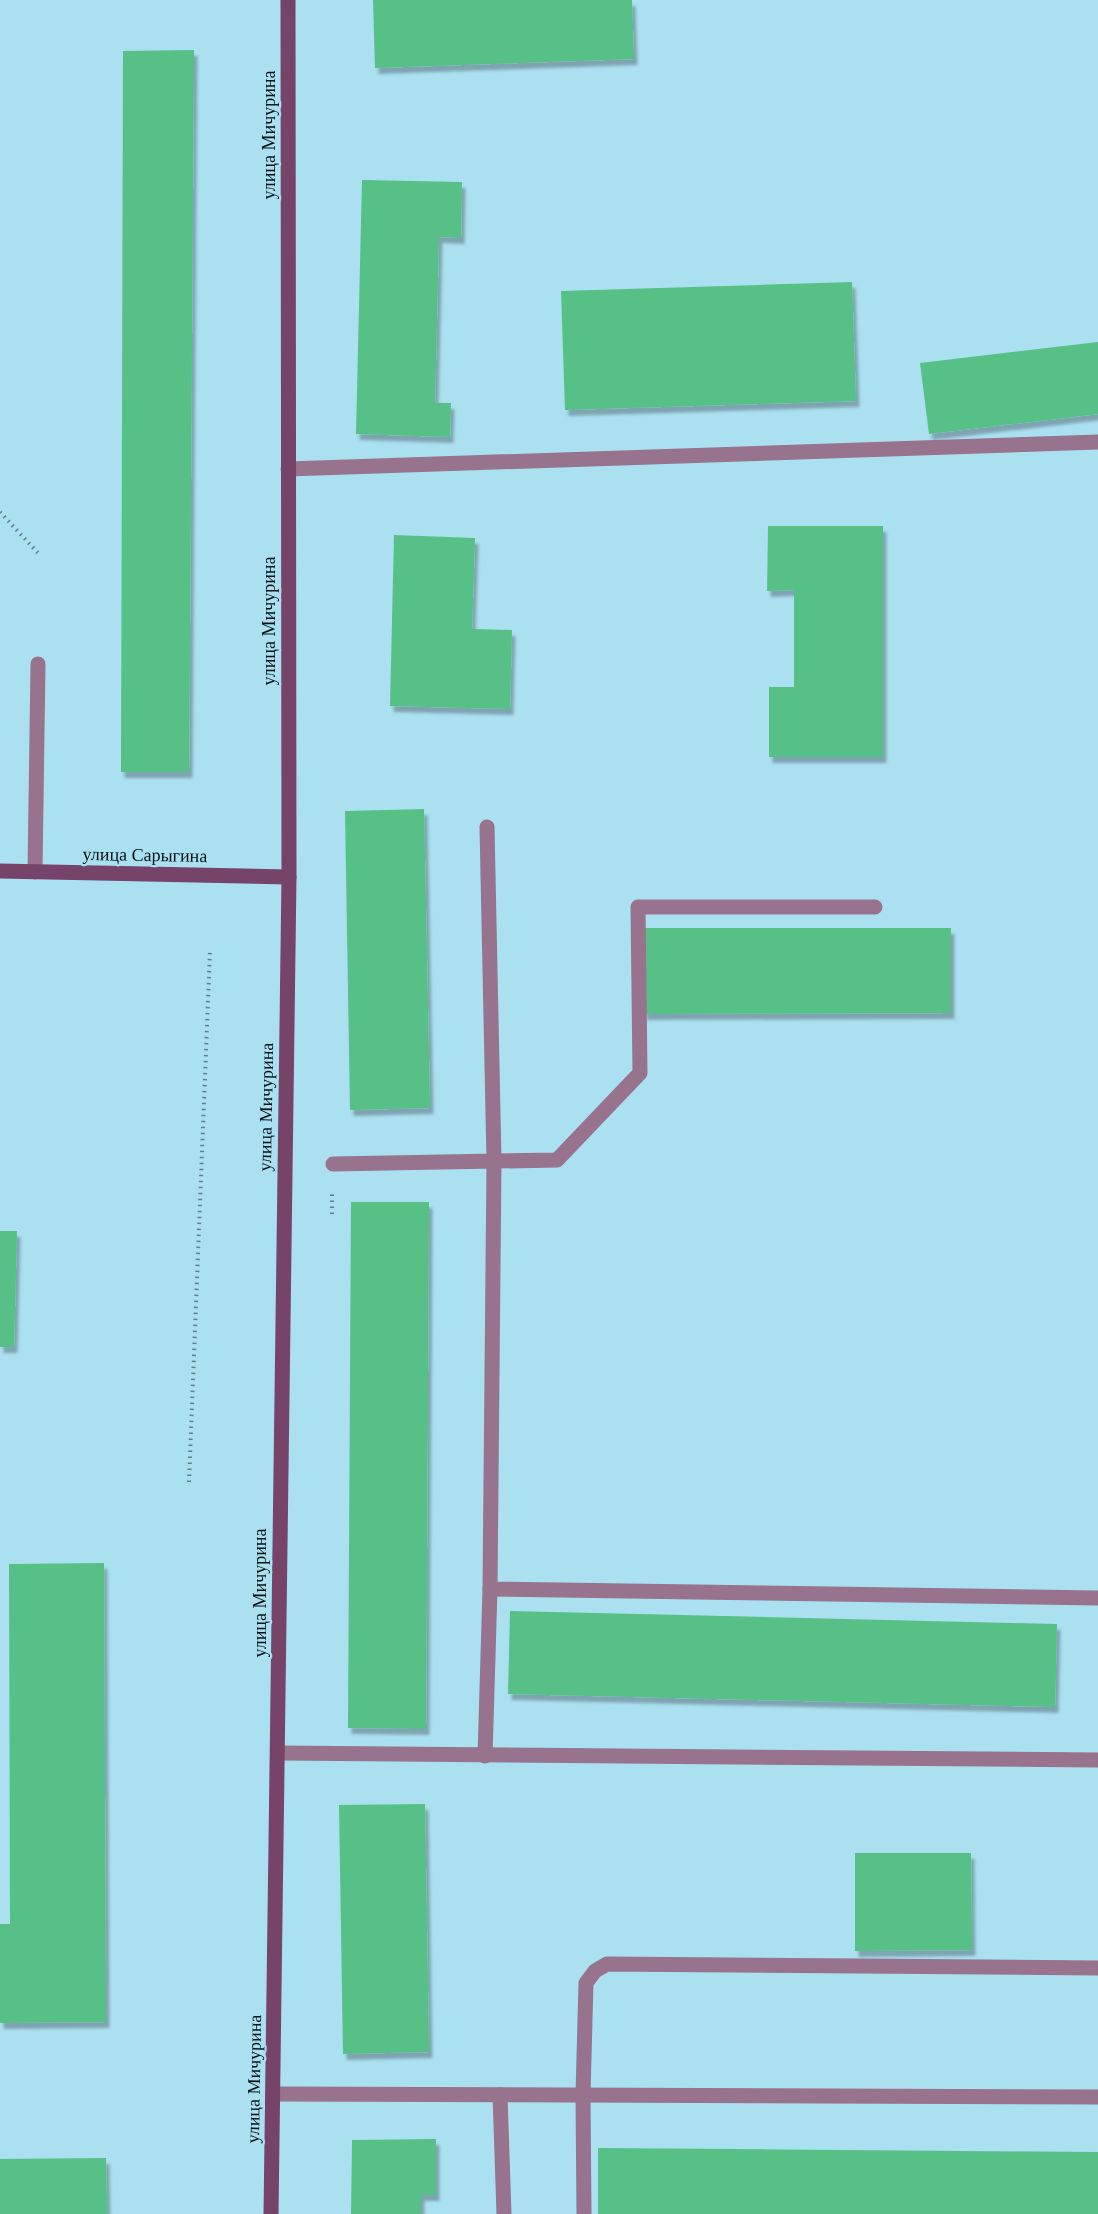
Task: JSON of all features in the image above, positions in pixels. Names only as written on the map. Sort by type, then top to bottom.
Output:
[{"type":"street","name":"улица Мичурина","points":[[271,2214],[279,1754],[280,1483],[289,878],[288,0]]},
{"type":"street","name":"улица Сарыгина","points":[[0,871],[289,878]]},
{"type":"lane","points":[[288,469],[1098,442]]},
{"type":"lane","points":[[35,872],[38,664]]},
{"type":"lane","points":[[485,1756],[490,1589],[494,1161],[487,827]]},
{"type":"lane","points":[[333,1164],[557,1160],[640,1073],[638,907],[875,907]]},
{"type":"lane","points":[[490,1589],[1098,1598]]},
{"type":"lane","points":[[279,1754],[1098,1760]]},
{"type":"lane","points":[[584,2214],[583,2095],[586,1983],[595,1971],[607,1964],[1098,1968]]},
{"type":"lane","points":[[273,2094],[1098,2097]]},
{"type":"lane","points":[[500,2095],[504,2214]]},
{"type":"path","points":[[0,512],[38,553]]},
{"type":"path","points":[[189,1482],[210,950]]},
{"type":"building","points":[[373,0],[632,0],[634,59],[375,68]]},
{"type":"building","points":[[194,50],[189,772],[121,772],[123,51]]},
{"type":"building","points":[[362,180],[462,182],[461,238],[439,237],[435,403],[451,403],[450,437],[356,434]]},
{"type":"building","points":[[852,282],[856,401],[565,410],[561,291]]},
{"type":"building","points":[[1098,342],[1098,414],[929,434],[920,363]]},
{"type":"building","points":[[768,526],[883,526],[883,757],[769,757],[769,687],[794,687],[794,590],[767,591]]},
{"type":"building","points":[[394,535],[475,538],[472,629],[512,630],[510,709],[390,706]]},
{"type":"building","points":[[424,809],[430,1108],[350,1110],[345,811]]},
{"type":"building","points":[[643,928],[951,928],[951,1013],[643,1014]]},
{"type":"building","points":[[351,1202],[429,1202],[426,1729],[348,1728]]},
{"type":"building","points":[[0,1231],[17,1231],[14,1347],[0,1347]]},
{"type":"building","points":[[104,1563],[106,2022],[0,2023],[0,1924],[10,1924],[9,1564]]},
{"type":"building","points":[[510,1611],[1057,1624],[1055,1707],[508,1694]]},
{"type":"building","points":[[425,1804],[429,2052],[343,2054],[339,1805]]},
{"type":"building","points":[[855,1853],[971,1853],[972,1950],[855,1951]]},
{"type":"building","points":[[436,2139],[436,2195],[421,2195],[421,2214],[351,2214],[352,2140]]},
{"type":"building","points":[[598,2148],[1098,2152],[1098,2214],[598,2214]]},
{"type":"building","points":[[106,2158],[107,2214],[0,2214],[0,2159]]}]
